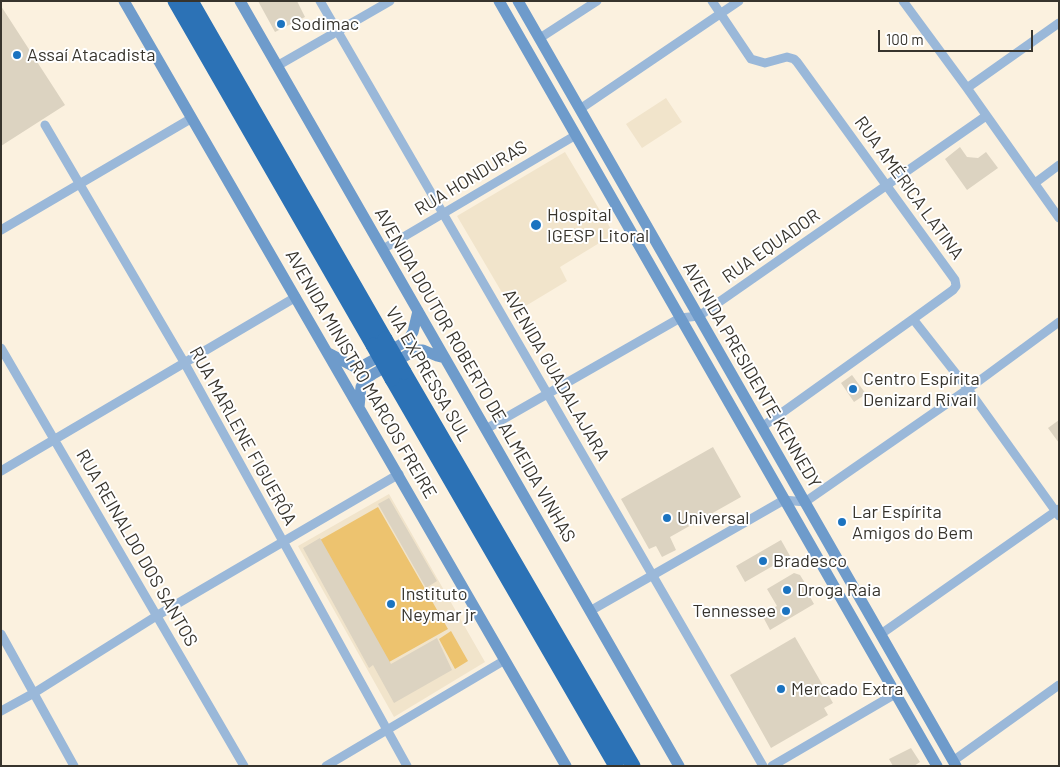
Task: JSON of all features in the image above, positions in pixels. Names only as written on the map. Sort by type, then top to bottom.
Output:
[{"type":"highway","name":"VIA EXPRESSA SUL","points":[[175,1],[379,342],[616,766]]},
{"type":"highway","name":"VIA EXPRESSA SUL","points":[[191,1],[379,342]]},
{"type":"highway","name":"VIA EXPRESSA SUL","points":[[398,375],[633,766]]},
{"type":"main road","name":"AVENIDA MINISTRO MARCOS FREIRE","points":[[124,1],[566,766]]},
{"type":"main road","name":"AVENIDA DOUTOR ROBERTO DE ALMEIDA VINHAS","points":[[240,1],[679,766]]},
{"type":"main road","name":"AVENIDA PRESIDENTE KENNEDY","points":[[499,1],[937,766]]},
{"type":"main road","name":"AVENIDA PRESIDENTE KENNEDY","points":[[518,1],[955,763]]},
{"type":"main road","points":[[328,353],[355,367],[364,365],[407,341],[413,332],[418,311]]},
{"type":"main road","points":[[360,407],[361,387],[366,379],[373,374],[416,350],[423,350],[445,358]]},
{"type":"street","name":"AVENIDA GUADALAJARA","points":[[320,1],[763,766]]},
{"type":"street","points":[[277,66],[390,1]]},
{"type":"street","points":[[540,38],[597,1]]},
{"type":"street","name":"RUA AMÉRICA LATINA","points":[[712,1],[751,59],[765,63],[783,57],[794,59],[956,280],[956,286],[953,290],[913,319]]},
{"type":"street","points":[[580,109],[739,1]]},
{"type":"street","points":[[903,1],[968,88],[1059,218]]},
{"type":"street","points":[[968,88],[1059,23]]},
{"type":"street","name":"RUA EQUADOR","points":[[486,429],[680,318],[699,316],[986,116]]},
{"type":"street","points":[[1,230],[192,118]]},
{"type":"street","name":"RUA MARLENE FIGUERÔA","points":[[45,125],[184,362],[407,766]]},
{"type":"street","name":"RUA HONDURAS","points":[[383,250],[576,136]]},
{"type":"street","points":[[1035,183],[1059,165]]},
{"type":"street","points":[[1,471],[296,297]]},
{"type":"street","points":[[762,427],[913,319],[968,389],[1058,512],[881,634]]},
{"type":"street","points":[[590,611],[784,500],[805,502],[968,389],[1059,322]]},
{"type":"street","name":"RUA REINALDO DOS SANTOS","points":[[1,348],[158,615],[244,766]]},
{"type":"street","points":[[1,711],[34,693],[158,615],[399,474]]},
{"type":"street","points":[[1,634],[74,766]]},
{"type":"street","points":[[326,766],[505,660]]},
{"type":"street","points":[[955,763],[1059,685]]},
{"type":"street","points":[[772,766],[895,694]]},
{"type":"shaded area","points":[[666,98],[682,122],[642,148],[626,124]]},
{"type":"shaded area","name":"Hospital IGESP Litoral","points":[[565,152],[614,234],[560,267],[567,281],[514,313],[457,216]]},
{"type":"shaded area","name":"Instituto Neymar jr","points":[[389,494],[485,662],[394,717],[298,546]]},
{"type":"shaded area","points":[[378,507],[448,629],[382,666],[313,544]]},
{"type":"shaded area","points":[[451,631],[468,661],[455,669],[439,639]]},
{"type":"building","name":"Sodimac","points":[[258,1],[297,1],[305,17],[275,32]]},
{"type":"building","name":"Assaí Atacadista","points":[[1,6],[65,105],[1,146]]},
{"type":"building","points":[[960,147],[967,157],[978,158],[986,152],[998,168],[967,190],[945,159]]},
{"type":"building","name":"Centro Espírita Denizard Rivail","points":[[852,375],[866,394],[854,402],[841,383]]},
{"type":"building","points":[[1059,420],[1059,443],[1048,428]]},
{"type":"building","name":"Universal","points":[[713,447],[741,497],[670,537],[676,550],[662,557],[656,546],[649,549],[621,499]]},
{"type":"building","points":[[389,498],[437,581],[426,588],[378,504]]},
{"type":"building","points":[[320,538],[391,664],[437,638],[452,670],[394,703],[373,665],[369,668],[303,548]]},
{"type":"building","name":"Bradesco","points":[[781,540],[790,556],[745,582],[736,566]]},
{"type":"building","points":[[794,573],[800,575],[808,588],[806,590],[814,604],[770,630],[762,615],[777,606],[767,589]]},
{"type":"building","name":"Mercado Extra","points":[[795,637],[833,703],[824,708],[828,715],[771,748],[730,675]]},
{"type":"building","points":[[911,748],[920,762],[914,766],[893,766],[889,759]]},
{"type":"place","name":"Sodimac","points":[[281,24]]},
{"type":"place","name":"Assaí Atacadista","points":[[17,55]]},
{"type":"place","name":"Hospital IGESP Litoral","points":[[536,225]]},
{"type":"place","name":"Centro Espírita Denizard Rivail","points":[[853,389]]},
{"type":"place","name":"Universal","points":[[667,518]]},
{"type":"place","name":"Lar Espírita Amigos do Bem","points":[[842,522]]},
{"type":"place","name":"Bradesco","points":[[763,561]]},
{"type":"place","name":"Droga Raia","points":[[787,590]]},
{"type":"place","name":"Instituto Neymar jr","points":[[391,604]]},
{"type":"place","name":"Tennessee","points":[[786,611]]},
{"type":"place","name":"Mercado Extra","points":[[781,689]]}]
